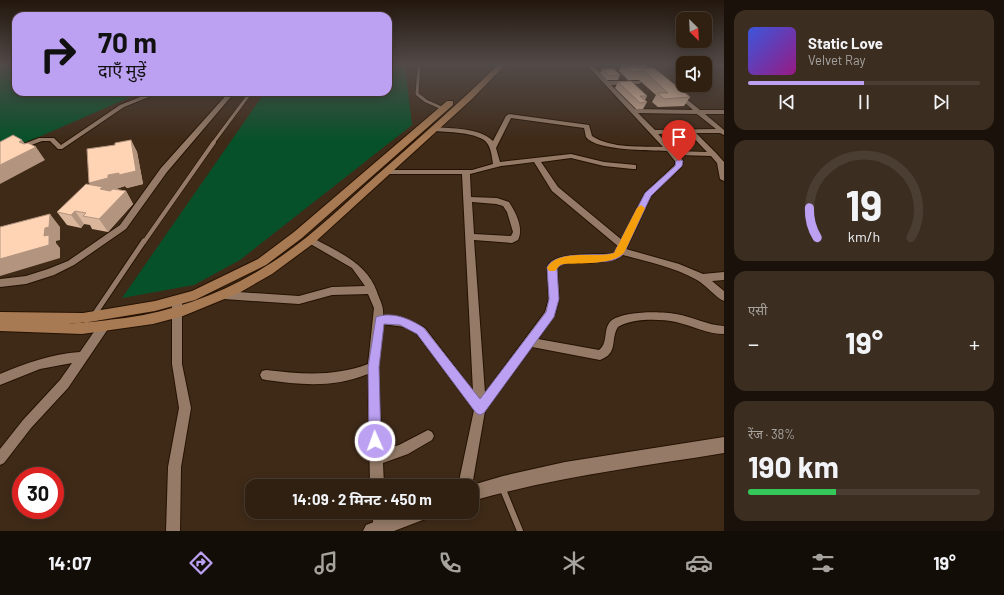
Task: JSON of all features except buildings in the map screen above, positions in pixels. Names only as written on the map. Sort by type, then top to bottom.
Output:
[{"type":"main road","points":[[0,317],[83,318],[155,306],[195,294],[262,262],[298,235],[465,90]]},
{"type":"main road","points":[[0,326],[82,329],[153,319],[179,312],[235,290],[268,271],[310,240],[475,90]]},
{"type":"street","points":[[480,409],[550,314],[553,306],[552,267],[557,262],[571,259],[612,257],[618,255],[648,195],[678,166],[679,161],[671,151],[613,90]]},
{"type":"street","points":[[677,92],[699,112],[722,129]]},
{"type":"street","points":[[0,156],[41,139],[52,139],[60,148],[122,106],[148,96]]},
{"type":"street","points":[[0,283],[26,280],[65,266],[123,228],[164,170],[229,96]]},
{"type":"street","points":[[633,111],[724,112]]},
{"type":"street","points":[[492,148],[508,116],[511,116],[587,126],[588,135],[603,144],[714,154]]},
{"type":"street","points":[[433,129],[473,134],[484,137],[491,144],[497,164]]},
{"type":"street","points":[[653,132],[690,132],[722,129]]},
{"type":"street","points":[[690,132],[714,154],[721,163],[724,179]]},
{"type":"street","points":[[386,172],[466,173],[497,164],[571,156],[604,164],[633,167]]},
{"type":"street","points":[[536,160],[556,188],[622,249],[688,271],[703,278],[724,297]]},
{"type":"street","points":[[466,173],[480,409],[466,479]]},
{"type":"street","points":[[468,199],[497,201],[506,204],[511,212],[516,232],[512,240],[470,237]]},
{"type":"street","points":[[310,240],[355,266],[372,290],[379,308],[379,320],[373,367],[377,479]]},
{"type":"street","points":[[703,278],[724,276]]},
{"type":"street","points":[[224,295],[299,300],[332,291],[372,290]]},
{"type":"street","points":[[173,531],[173,478],[185,416],[186,400],[178,375],[179,312],[177,300]]},
{"type":"street","points":[[529,342],[600,355],[607,351],[611,329],[614,324],[626,319],[671,317],[708,328],[724,330]]},
{"type":"street","points":[[379,320],[409,323],[421,331],[480,409]]},
{"type":"street","points":[[0,459],[26,424],[64,384],[104,326]]},
{"type":"street","points":[[0,380],[48,360],[83,357]]},
{"type":"street","points":[[266,375],[314,381],[330,380],[350,376],[373,367]]},
{"type":"street","points":[[376,457],[387,457],[397,454],[428,436]]},
{"type":"street","points":[[479,491],[501,484],[563,470],[662,456],[724,445]]},
{"type":"street","points":[[377,524],[396,519]]},
{"type":"lane","points":[[417,90],[417,94],[426,101],[444,109]]},
{"type":"lane","points":[[93,317],[183,184],[248,96]]},
{"type":"lane","points":[[501,484],[520,531]]},
{"type":"green space","points":[[0,90],[12,90],[12,96],[133,96],[16,147],[0,151]]},
{"type":"green space","points":[[392,90],[408,90],[412,125],[240,260],[194,285],[122,298],[262,96],[392,96]]},
{"type":"slow traffic","points":[[552,268],[557,262],[564,260],[612,257],[618,255],[641,208]]},
{"type":"route","points":[[375,441],[373,367],[379,320],[409,323],[421,331],[480,409],[550,314],[554,299],[551,271],[552,267],[557,262],[564,260],[612,257],[618,255],[648,195],[678,166],[679,161]]}]
